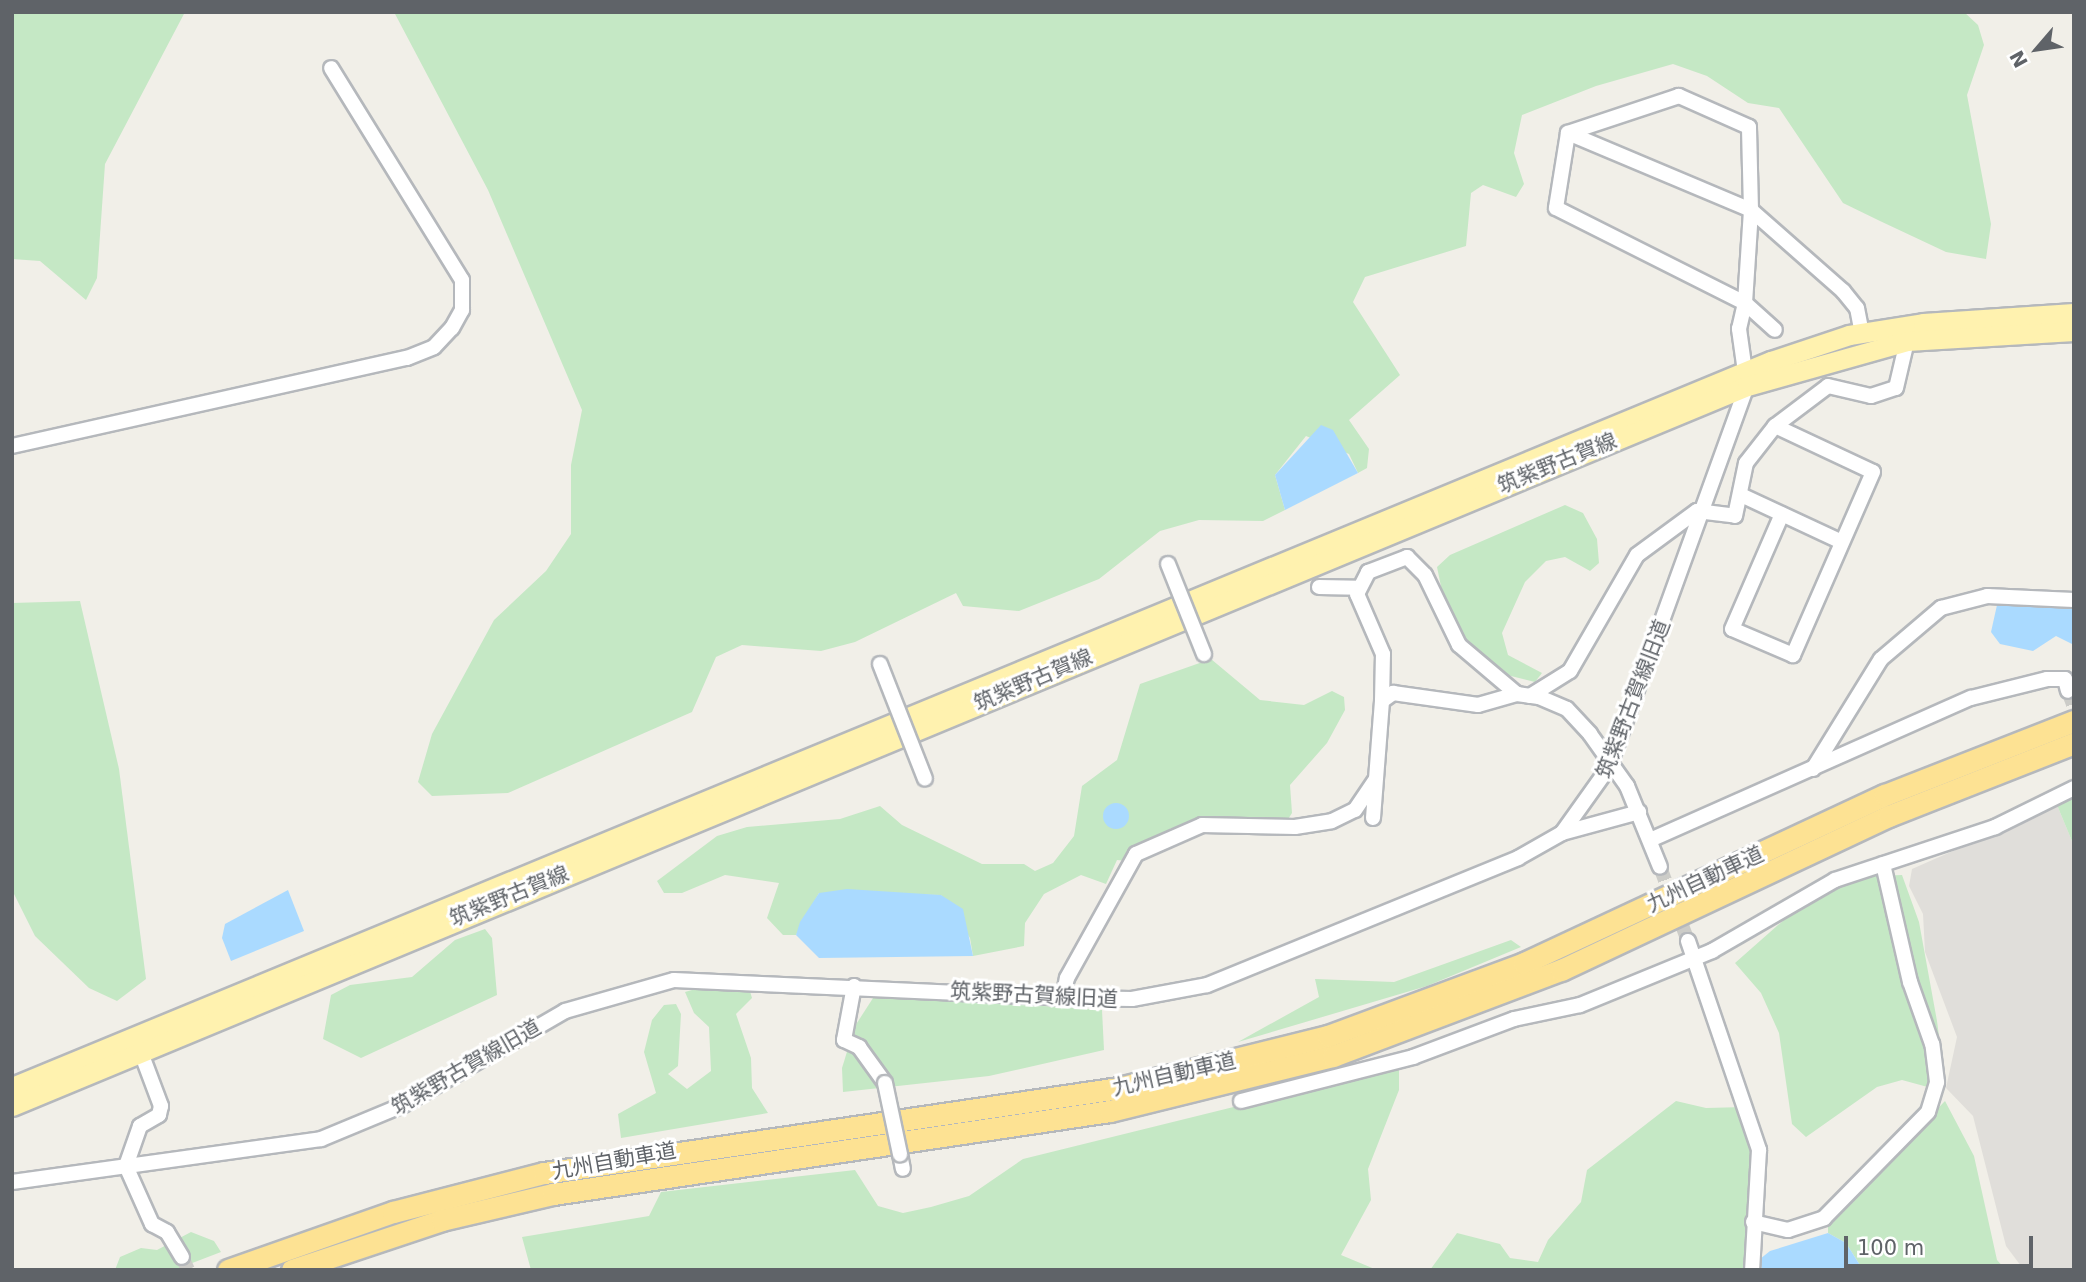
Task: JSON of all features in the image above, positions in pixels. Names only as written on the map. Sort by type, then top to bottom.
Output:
[{"type":"highway","name":"九州自動車道","points":[[228,1270],[393,1212],[544,1173],[1119,1088],[1328,1036],[1524,963],[1885,794],[2074,721]]},
{"type":"highway","name":"九州自動車道","points":[[292,1270],[442,1220],[553,1194],[1110,1111],[1333,1056],[1561,970],[1889,816],[2074,743]]},
{"type":"main road","name":"筑紫野古賀線","points":[[12,1087],[1862,333],[2074,313]]},
{"type":"main road","name":"筑紫野古賀線","points":[[12,1106],[140,1050],[1746,379],[1907,341],[2074,331]]},
{"type":"street","points":[[12,446],[407,358],[434,347],[452,328],[462,310],[462,280],[331,68]]},
{"type":"street","points":[[1568,133],[1679,96],[1749,127],[1751,210],[1745,303],[1739,329],[1746,379]]},
{"type":"street","points":[[1568,133],[1751,210],[1843,291],[1857,308],[1862,333]]},
{"type":"street","points":[[1568,133],[1556,208],[1745,303],[1775,330]]},
{"type":"street","points":[[1382,701],[1404,691],[1478,705],[1523,695],[1570,671],[1637,555],[1704,511],[1729,519],[1741,495],[1746,463],[1775,426],[1828,386],[1871,396],[1896,388],[1907,341]]},
{"type":"street","name":"筑紫野古賀線旧道","points":[[12,1182],[328,1136],[403,1105],[565,1011],[634,988],[735,978],[1063,998],[1132,999],[1207,985],[1450,889],[1562,832],[1609,768],[1704,511],[1746,379]]},
{"type":"street","points":[[1775,426],[1873,472],[1793,655],[1732,629],[1782,514]]},
{"type":"street","points":[[1741,495],[1842,542]]},
{"type":"street","points":[[1358,588],[1368,572],[1408,557],[1425,575],[1459,645],[1523,695],[1567,709],[1639,812],[1660,867]]},
{"type":"street","points":[[1168,564],[1204,654]]},
{"type":"street","points":[[1319,587],[1358,588]]},
{"type":"street","points":[[1358,588],[1382,654],[1382,701],[1373,818]]},
{"type":"street","points":[[1813,769],[1881,659],[1941,608],[1987,596],[2074,600]]},
{"type":"street","points":[[880,664],[925,779]]},
{"type":"street","points":[[1650,840],[1683,820],[1813,769],[1971,698],[2069,682]]},
{"type":"street","points":[[1063,998],[1067,978],[1136,854],[1202,825],[1295,827],[1332,821],[1355,810],[1376,778]]},
{"type":"street","points":[[1241,1101],[1413,1057],[1514,1019],[1580,1006],[1693,957],[1835,880],[1995,827],[2074,788]]},
{"type":"street","points":[[1562,832],[1639,812]]},
{"type":"street","points":[[1753,1222],[1788,1230],[1824,1218],[1928,1112],[1937,1082],[1933,1044],[1910,982],[1883,864]]},
{"type":"street","points":[[1688,941],[1751,1111],[1759,1150],[1752,1270]]},
{"type":"street","points":[[854,986],[844,1040],[859,1047],[885,1083],[904,1169]]},
{"type":"street","points":[[140,1050],[161,1106],[159,1115],[140,1126],[126,1166],[152,1224],[167,1231],[181,1257]]},
{"type":"shaded area","points":[[2057,805],[2074,846],[2074,1270],[2024,1270],[2006,1246],[1973,1116],[1946,1088],[1957,1037],[1925,952],[1923,914],[1909,886],[1912,869]]},
{"type":"green space","points":[[12,12],[185,12],[105,164],[97,278],[86,300],[40,261],[12,259]]},
{"type":"green space","points":[[394,12],[1964,12],[1978,25],[1984,45],[1967,95],[1991,224],[1986,259],[1946,252],[1843,203],[1779,108],[1748,103],[1707,76],[1673,64],[1596,86],[1522,115],[1514,153],[1524,184],[1516,197],[1483,185],[1471,193],[1466,246],[1365,277],[1353,302],[1400,375],[1349,420],[1369,449],[1367,468],[1358,473],[1349,454],[1306,436],[1275,475],[1285,510],[1263,521],[1199,520],[1160,531],[1099,579],[1019,611],[963,606],[956,593],[855,642],[821,651],[742,645],[716,657],[692,712],[508,793],[432,796],[418,782],[432,734],[494,620],[546,571],[571,534],[571,465],[582,410],[488,190]]},
{"type":"green space","points":[[1565,505],[1583,513],[1597,539],[1599,563],[1590,571],[1565,557],[1546,561],[1525,582],[1502,633],[1508,655],[1542,673],[1535,682],[1499,673],[1449,625],[1437,567],[1450,555]]},
{"type":"green space","points":[[80,601],[119,769],[146,979],[117,1001],[89,988],[35,936],[12,890],[12,603]]},
{"type":"green space","points":[[1211,659],[1260,700],[1304,705],[1332,691],[1344,697],[1345,710],[1327,743],[1290,785],[1292,813],[1283,827],[1171,828],[1137,862],[1117,860],[1106,884],[1081,875],[1044,894],[1025,923],[1024,946],[973,956],[970,938],[941,895],[819,893],[796,935],[783,935],[767,918],[779,883],[725,875],[682,893],[664,893],[657,881],[717,836],[747,827],[840,819],[880,806],[902,825],[982,864],[1024,864],[1035,871],[1053,863],[1074,836],[1082,786],[1117,760],[1140,684]]},
{"type":"green space","points":[[2074,797],[2074,846],[2057,805]]},
{"type":"green space","points":[[1902,875],[1919,922],[1937,1021],[1943,1066],[1935,1089],[1902,1080],[1877,1087],[1806,1137],[1792,1124],[1779,1033],[1761,993],[1735,963],[1802,904],[1851,877]]},
{"type":"green space","points":[[485,929],[492,938],[497,995],[361,1058],[323,1039],[331,995],[350,985],[412,977],[455,940]]},
{"type":"green space","points":[[1511,940],[1521,947],[1427,986],[1238,1042],[1319,997],[1315,979],[1394,982]]},
{"type":"green space","points":[[699,988],[749,988],[752,998],[736,1014],[751,1058],[752,1088],[768,1113],[621,1138],[618,1114],[656,1093],[644,1052],[652,1020],[664,1005],[676,1004],[681,1014],[678,1066],[668,1074],[687,1089],[711,1071],[709,1027],[694,1013],[685,992]]},
{"type":"green space","points":[[875,995],[1102,1010],[1104,1050],[989,1076],[843,1092],[842,1068],[855,1026]]},
{"type":"green space","points":[[1399,1066],[1399,1090],[1368,1169],[1371,1200],[1341,1255],[1377,1270],[531,1270],[522,1237],[649,1216],[661,1192],[855,1170],[878,1206],[903,1213],[969,1196],[1023,1159]]},
{"type":"green space","points":[[1676,1101],[1706,1108],[1745,1107],[1756,1174],[1746,1270],[1430,1270],[1457,1233],[1500,1244],[1510,1258],[1538,1262],[1548,1240],[1581,1202],[1587,1170]]},
{"type":"green space","points":[[1945,1101],[1974,1156],[1997,1260],[2006,1270],[1863,1270],[1846,1243],[1828,1233],[1828,1221]]},
{"type":"green space","points":[[191,1232],[214,1241],[221,1252],[174,1270],[115,1270],[120,1257],[141,1248],[157,1250]]},
{"type":"water","points":[[1321,425],[1333,430],[1358,473],[1285,510],[1275,475]]},
{"type":"water","points":[[1997,605],[2074,609],[2074,645],[2056,636],[2033,651],[2000,644],[1991,632]]},
{"type":"water","points":[[1116,803],[1125,807],[1129,816],[1125,825],[1116,829],[1107,825],[1103,816],[1107,807]]},
{"type":"water","points":[[847,889],[941,895],[963,909],[973,956],[819,958],[796,935],[800,922],[819,893]]},
{"type":"water","points":[[288,890],[304,931],[231,961],[222,938],[225,924]]},
{"type":"water","points":[[1828,1233],[1846,1243],[1863,1270],[1762,1270],[1760,1259],[1770,1251]]},
{"type":"tunnel","points":[[2068,691],[2074,707]]},
{"type":"tunnel","points":[[1660,867],[1688,941]]},
{"type":"tunnel","points":[[182,1257],[188,1270]]}]
